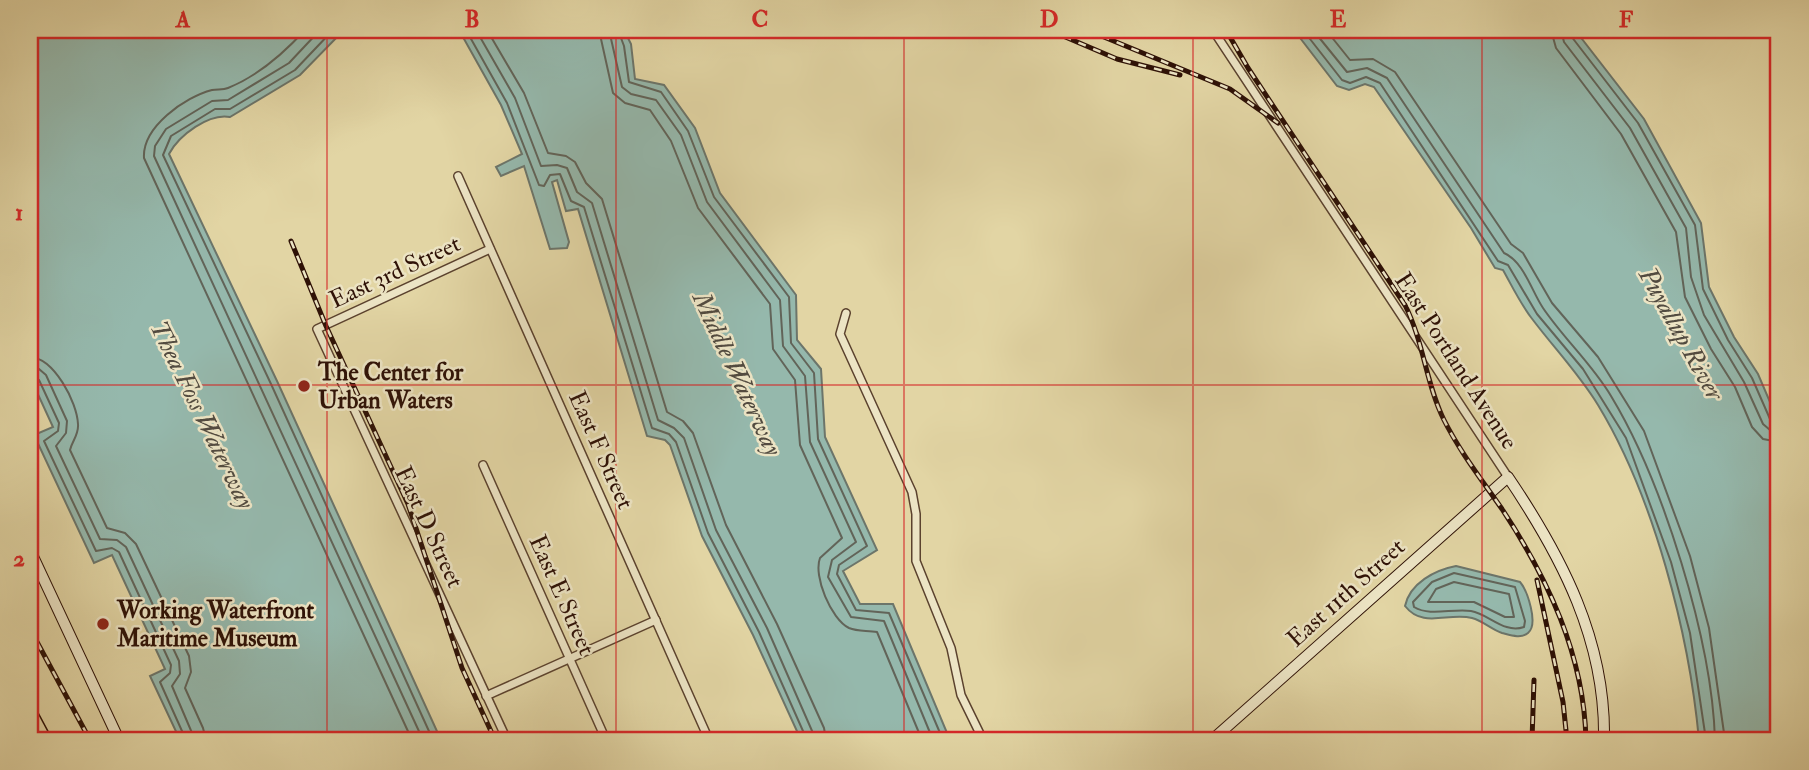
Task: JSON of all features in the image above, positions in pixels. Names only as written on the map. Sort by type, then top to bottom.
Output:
[{"type":"highway","points":[[31,719],[43,740]]},
{"type":"street","name":"East Portland Avenue","points":[[1213,30],[1508,477],[1548,542],[1584,613],[1600,677],[1604,740]]},
{"type":"street","name":"East F Street","points":[[458,176],[709,740]]},
{"type":"street","name":"East 3rd Street","points":[[317,329],[490,249]]},
{"type":"street","points":[[846,313],[840,334],[912,492],[916,514],[916,561],[951,648],[961,695],[983,740]]},
{"type":"street","name":"East D Street","points":[[317,329],[507,740]]},
{"type":"street","name":"East E Street","points":[[483,465],[606,740]]},
{"type":"street","name":"East 11th Street","points":[[1212,740],[1508,477]]},
{"type":"street","points":[[30,550],[119,740]]},
{"type":"street","points":[[486,696],[656,620]]},
{"type":"water","name":"Thea Foss Waterway","points":[[30,30],[344,30],[300,75],[230,117],[213,118],[195,127],[169,154],[277,381],[441,740],[180,740],[150,676],[165,669],[112,555],[94,563],[34,435],[53,427],[30,377]]},
{"type":"water","name":"Middle Waterway","points":[[459,30],[624,30],[631,44],[635,79],[664,85],[695,128],[720,193],[796,295],[797,340],[821,369],[825,437],[877,550],[843,571],[860,604],[893,604],[950,740],[801,740],[753,635],[702,536],[670,445],[665,440],[647,436],[578,209],[566,211],[557,180],[552,182],[569,242],[567,248],[550,249],[524,166],[501,176],[496,167],[522,154],[501,105]]},
{"type":"water","name":"Puyallup River","points":[[1294,30],[1575,30],[1644,119],[1701,223],[1709,287],[1734,337],[1758,374],[1779,423],[1779,740],[1699,740],[1687,655],[1666,567],[1636,481],[1598,405],[1529,314],[1503,270],[1495,268],[1471,228],[1374,87],[1365,84],[1349,90],[1337,86]]},
{"type":"water","points":[[1456,566],[1520,582],[1529,599],[1532,615],[1528,633],[1519,636],[1502,633],[1472,618],[1420,617],[1405,606],[1412,591],[1424,579]]},
{"type":"railway","points":[[1049,30],[1117,59],[1180,75]]},
{"type":"railway","points":[[1087,30],[1230,89],[1278,123]]},
{"type":"railway","points":[[1226,30],[1248,68],[1405,305],[1417,334],[1433,392],[1450,432],[1519,536],[1548,590],[1571,648],[1584,709],[1586,740]]},
{"type":"railway","points":[[291,241],[326,326],[408,504],[462,668],[495,740]]},
{"type":"railway","points":[[1537,580],[1563,702],[1567,740]]},
{"type":"railway","points":[[30,629],[90,740]]},
{"type":"railway","points":[[1532,740],[1534,680]]},
{"type":"place","name":"The Center for Urban Waters","points":[[304,386]]},
{"type":"place","name":"Working Waterfront Maritime Museum","points":[[103,624]]}]
